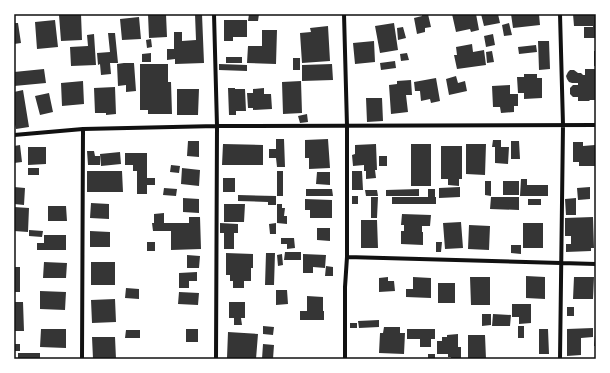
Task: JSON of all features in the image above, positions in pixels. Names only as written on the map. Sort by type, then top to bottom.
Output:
[{"type":"street","points":[[214,14],[217,126],[216,359]]},
{"type":"street","points":[[344,14],[347,126],[345,359]]},
{"type":"street","points":[[560,14],[562,125],[560,359]]},
{"type":"street","points":[[14,135],[83,129],[217,126],[596,125]]},
{"type":"street","points":[[82,359],[83,129]]},
{"type":"street","points":[[347,257],[596,264]]},
{"type":"building","points":[[81,14],[82,40],[61,41],[59,15]]},
{"type":"building","points":[[148,14],[166,14],[167,37],[149,38]]},
{"type":"building","points":[[195,14],[202,14],[204,63],[175,64],[175,59],[167,60],[167,49],[174,49],[174,32],[182,32],[182,41],[196,40]]},
{"type":"building","points":[[249,14],[259,14],[258,21],[248,21]]},
{"type":"building","points":[[422,14],[428,14],[431,27],[425,28],[425,32],[417,34],[414,18],[422,16]]},
{"type":"building","points":[[452,14],[476,14],[479,30],[471,32],[470,29],[456,32]]},
{"type":"building","points":[[481,14],[498,14],[500,23],[484,26]]},
{"type":"building","points":[[511,14],[539,14],[540,25],[513,28]]},
{"type":"building","points":[[573,14],[596,14],[596,38],[584,38],[584,27],[593,26],[574,26]]},
{"type":"building","points":[[139,17],[141,39],[122,40],[120,19]]},
{"type":"building","points":[[55,20],[58,47],[37,49],[35,22]]},
{"type":"building","points":[[224,20],[247,20],[247,37],[233,37],[233,41],[224,41]]},
{"type":"building","points":[[14,23],[18,23],[21,43],[14,44]]},
{"type":"building","points":[[394,23],[398,50],[380,53],[375,26]]},
{"type":"building","points":[[509,23],[512,35],[504,36],[502,25]]},
{"type":"building","points":[[328,26],[330,61],[302,63],[300,33],[311,32],[310,28]]},
{"type":"building","points":[[403,27],[406,38],[398,40],[397,28]]},
{"type":"building","points":[[262,30],[277,30],[276,64],[247,63],[248,46],[262,46]]},
{"type":"building","points":[[108,33],[115,33],[118,63],[110,63],[111,74],[101,75],[97,53],[110,52]]},
{"type":"building","points":[[94,34],[96,65],[71,66],[70,47],[88,46],[87,35]]},
{"type":"building","points":[[493,34],[495,45],[486,47],[484,36]]},
{"type":"building","points":[[151,39],[152,47],[147,48],[146,40]]},
{"type":"building","points":[[374,41],[375,62],[355,64],[353,43]]},
{"type":"building","points":[[538,41],[549,41],[550,69],[539,70]]},
{"type":"building","points":[[472,44],[473,52],[484,50],[486,65],[457,69],[454,55],[457,55],[456,47]]},
{"type":"building","points":[[536,45],[537,52],[519,54],[518,47]]},
{"type":"building","points":[[492,51],[494,62],[487,63],[486,52]]},
{"type":"building","points":[[594,51],[596,51],[596,66],[594,66]]},
{"type":"building","points":[[151,53],[151,62],[142,62],[142,54]]},
{"type":"building","points":[[407,53],[409,60],[401,61],[400,54]]},
{"type":"building","points":[[226,57],[242,57],[242,63],[226,63]]},
{"type":"building","points":[[293,58],[300,58],[300,70],[293,70]]},
{"type":"building","points":[[395,61],[396,68],[381,70],[380,63]]},
{"type":"building","points":[[134,63],[136,91],[126,92],[126,85],[118,86],[117,64]]},
{"type":"building","points":[[140,64],[168,64],[168,82],[171,82],[172,114],[148,114],[148,110],[140,110]]},
{"type":"building","points":[[219,64],[247,65],[247,71],[219,70]]},
{"type":"building","points":[[332,64],[333,80],[302,81],[302,65]]},
{"type":"building","points":[[44,69],[46,83],[14,86],[14,72]]},
{"type":"building","points":[[585,69],[595,69],[596,100],[578,101],[578,97],[573,97],[570,94],[570,88],[573,85],[578,85],[578,83],[569,82],[566,76],[568,72],[570,70],[574,70],[585,75]]},
{"type":"building","points":[[524,74],[537,74],[537,78],[542,78],[542,98],[524,99],[524,93],[518,93],[517,77],[524,77]]},
{"type":"building","points":[[456,76],[458,83],[465,81],[467,91],[449,95],[446,79]]},
{"type":"building","points":[[436,78],[440,101],[431,103],[430,99],[421,101],[420,91],[415,91],[414,82]]},
{"type":"building","points":[[411,80],[412,95],[406,95],[408,112],[391,114],[389,85],[397,84],[397,81]]},
{"type":"building","points":[[83,81],[84,104],[62,106],[61,83]]},
{"type":"building","points":[[301,81],[302,113],[283,114],[282,82]]},
{"type":"building","points":[[510,85],[510,94],[518,94],[518,106],[514,106],[514,112],[501,113],[500,107],[493,107],[492,86]]},
{"type":"building","points":[[115,87],[116,114],[106,115],[106,113],[95,113],[94,88]]},
{"type":"building","points":[[228,88],[245,89],[246,111],[236,111],[236,115],[229,115]]},
{"type":"building","points":[[264,88],[264,94],[271,94],[272,109],[253,110],[253,108],[248,108],[247,93],[253,93],[253,89]]},
{"type":"building","points":[[177,89],[199,89],[198,115],[177,115]]},
{"type":"building","points":[[23,90],[29,127],[16,129],[14,120],[14,92]]},
{"type":"building","points":[[49,93],[53,112],[40,115],[35,96]]},
{"type":"building","points":[[366,98],[382,98],[383,121],[367,122]]},
{"type":"building","points":[[307,114],[308,122],[300,123],[298,116]]},
{"type":"building","points":[[276,139],[284,139],[285,167],[277,167],[276,158],[269,158],[269,149],[276,149]]},
{"type":"building","points":[[328,139],[330,168],[309,169],[309,158],[305,158],[305,140]]},
{"type":"building","points":[[493,140],[501,140],[501,147],[509,147],[508,164],[495,163],[495,147],[492,147]]},
{"type":"building","points":[[188,141],[199,141],[199,157],[187,156]]},
{"type":"building","points":[[511,141],[519,141],[520,159],[511,159]]},
{"type":"building","points":[[573,142],[583,142],[583,146],[595,145],[595,166],[579,166],[579,162],[573,162]]},
{"type":"building","points":[[223,144],[263,145],[263,165],[222,165]]},
{"type":"building","points":[[376,144],[376,178],[366,179],[364,165],[353,166],[352,155],[355,154],[355,145]]},
{"type":"building","points":[[411,144],[431,144],[431,186],[411,186]]},
{"type":"building","points":[[466,144],[486,144],[485,175],[466,174]]},
{"type":"building","points":[[20,145],[22,162],[14,163],[14,146]]},
{"type":"building","points":[[441,146],[462,146],[462,179],[459,179],[459,186],[448,185],[448,179],[441,179]]},
{"type":"building","points":[[28,147],[46,147],[46,164],[28,165]]},
{"type":"building","points":[[87,151],[94,151],[95,156],[100,156],[100,165],[88,165]]},
{"type":"building","points":[[120,152],[121,164],[101,166],[100,154]]},
{"type":"building","points":[[125,153],[147,153],[147,178],[155,178],[155,185],[147,185],[147,194],[137,194],[137,171],[133,171],[133,165],[125,165]]},
{"type":"building","points":[[379,156],[387,156],[387,166],[379,166]]},
{"type":"building","points":[[171,165],[180,166],[179,173],[170,172]]},
{"type":"building","points":[[28,168],[39,168],[39,175],[28,175]]},
{"type":"building","points":[[182,168],[200,170],[199,186],[181,184]]},
{"type":"building","points":[[87,171],[122,171],[123,192],[87,192]]},
{"type":"building","points":[[277,171],[283,171],[283,196],[277,196]]},
{"type":"building","points":[[352,171],[362,171],[363,190],[352,190]]},
{"type":"building","points":[[317,172],[330,172],[330,185],[316,184]]},
{"type":"building","points":[[223,178],[235,178],[235,192],[223,192]]},
{"type":"building","points":[[521,179],[527,179],[527,185],[548,185],[548,196],[520,196]]},
{"type":"building","points":[[485,181],[491,181],[491,196],[485,195]]},
{"type":"building","points":[[503,181],[519,181],[519,195],[503,195]]},
{"type":"building","points":[[14,187],[25,188],[24,205],[14,204]]},
{"type":"building","points":[[460,187],[460,197],[439,198],[439,188]]},
{"type":"building","points":[[590,187],[590,199],[578,200],[577,188]]},
{"type":"building","points":[[164,188],[177,189],[176,196],[163,195]]},
{"type":"building","points":[[306,189],[332,189],[333,196],[306,196]]},
{"type":"building","points":[[419,189],[419,196],[386,196],[386,190]]},
{"type":"building","points":[[428,189],[435,189],[435,197],[428,197]]},
{"type":"building","points":[[365,190],[377,190],[378,196],[366,196]]},
{"type":"building","points":[[238,195],[276,196],[276,205],[268,205],[268,202],[238,201]]},
{"type":"building","points":[[352,196],[358,196],[358,204],[352,204]]},
{"type":"building","points":[[371,197],[378,197],[377,218],[371,218]]},
{"type":"building","points":[[392,197],[436,197],[436,204],[392,204]]},
{"type":"building","points":[[491,197],[519,197],[519,210],[490,209]]},
{"type":"building","points":[[183,198],[199,199],[199,213],[183,212]]},
{"type":"building","points":[[576,198],[576,215],[566,215],[565,199]]},
{"type":"building","points":[[305,199],[332,200],[332,218],[310,218],[310,210],[305,210]]},
{"type":"building","points":[[528,199],[541,199],[541,205],[528,205]]},
{"type":"building","points":[[91,203],[109,204],[109,219],[90,218]]},
{"type":"building","points":[[224,204],[245,204],[244,222],[224,222]]},
{"type":"building","points":[[277,204],[282,204],[282,208],[285,208],[284,216],[287,216],[287,224],[277,223]]},
{"type":"building","points":[[48,206],[66,206],[67,221],[48,221]]},
{"type":"building","points":[[14,207],[29,208],[28,232],[14,231]]},
{"type":"building","points":[[164,213],[164,223],[189,223],[189,217],[200,217],[201,249],[171,250],[171,231],[153,231],[152,223],[154,223],[154,214]]},
{"type":"building","points":[[402,214],[431,215],[430,226],[422,226],[423,245],[401,244],[401,231],[404,231],[404,225],[401,225]]},
{"type":"building","points":[[593,217],[594,248],[591,248],[591,251],[566,252],[566,244],[571,244],[571,236],[565,236],[565,218]]},
{"type":"building","points":[[361,220],[377,220],[378,248],[361,248]]},
{"type":"building","points":[[461,222],[463,248],[445,249],[443,223]]},
{"type":"building","points":[[220,223],[238,224],[238,233],[234,233],[234,249],[224,249],[224,233],[220,233]]},
{"type":"building","points":[[276,223],[276,234],[270,234],[269,224]]},
{"type":"building","points":[[523,223],[543,223],[543,248],[523,248]]},
{"type":"building","points":[[469,225],[490,226],[489,250],[468,249]]},
{"type":"building","points":[[317,228],[330,228],[330,241],[317,240]]},
{"type":"building","points":[[29,230],[43,231],[42,237],[29,236]]},
{"type":"building","points":[[90,231],[110,232],[110,247],[90,247]]},
{"type":"building","points":[[44,235],[66,235],[66,250],[37,250],[37,243],[44,243]]},
{"type":"building","points":[[281,238],[294,238],[295,248],[287,249],[287,244],[281,244]]},
{"type":"building","points":[[147,242],[155,242],[155,251],[147,251]]},
{"type":"building","points":[[436,242],[442,242],[441,252],[436,252]]},
{"type":"building","points":[[511,245],[521,245],[521,254],[511,253]]},
{"type":"building","points":[[285,252],[301,252],[301,260],[284,260]]},
{"type":"building","points":[[226,253],[253,254],[251,281],[244,281],[244,288],[233,288],[233,281],[230,281],[230,275],[226,275]]},
{"type":"building","points":[[266,253],[275,253],[274,285],[265,285]]},
{"type":"building","points":[[282,254],[283,265],[278,266],[277,255]]},
{"type":"building","points":[[303,254],[326,255],[325,268],[313,267],[313,273],[303,273]]},
{"type":"building","points":[[187,255],[200,256],[199,268],[187,268]]},
{"type":"building","points":[[44,262],[67,263],[66,278],[43,278]]},
{"type":"building","points":[[91,262],[115,262],[115,285],[91,285]]},
{"type":"building","points":[[326,266],[333,267],[333,276],[325,276]]},
{"type":"building","points":[[14,267],[20,267],[20,292],[14,292]]},
{"type":"building","points":[[197,272],[197,281],[189,281],[189,288],[179,288],[179,273]]},
{"type":"building","points":[[526,276],[545,277],[545,299],[526,298]]},
{"type":"building","points":[[388,277],[388,281],[394,281],[395,291],[379,292],[379,278]]},
{"type":"building","points":[[413,277],[431,278],[431,298],[406,297],[406,289],[413,289]]},
{"type":"building","points":[[470,277],[490,277],[490,305],[471,305]]},
{"type":"building","points":[[574,277],[594,277],[593,299],[573,299]]},
{"type":"building","points":[[438,283],[455,283],[455,303],[438,303]]},
{"type":"building","points":[[126,288],[139,289],[139,299],[125,298]]},
{"type":"building","points":[[276,290],[287,290],[288,304],[276,305]]},
{"type":"building","points":[[40,291],[66,292],[65,310],[40,309]]},
{"type":"building","points":[[179,292],[199,293],[198,305],[178,304]]},
{"type":"building","points":[[307,296],[323,297],[324,320],[300,320],[300,311],[307,311]]},
{"type":"building","points":[[115,299],[116,322],[92,323],[91,300]]},
{"type":"building","points":[[14,302],[23,302],[24,331],[14,331]]},
{"type":"building","points":[[229,302],[245,302],[245,318],[241,318],[242,325],[234,325],[234,318],[229,318]]},
{"type":"building","points":[[512,304],[531,304],[531,323],[519,324],[519,317],[512,317]]},
{"type":"building","points":[[567,307],[574,307],[574,316],[567,316]]},
{"type":"building","points":[[482,314],[491,314],[491,325],[482,326]]},
{"type":"building","points":[[493,314],[511,315],[510,326],[492,326]]},
{"type":"building","points":[[379,320],[379,327],[359,328],[358,321]]},
{"type":"building","points":[[350,323],[357,323],[357,328],[350,328]]},
{"type":"building","points":[[263,326],[274,327],[273,335],[263,334]]},
{"type":"building","points":[[518,326],[524,326],[524,338],[518,338]]},
{"type":"building","points":[[384,327],[400,327],[400,333],[405,333],[404,354],[379,353],[380,333],[383,333]]},
{"type":"building","points":[[593,328],[593,337],[581,338],[581,355],[567,356],[567,329]]},
{"type":"building","points":[[41,329],[66,329],[66,348],[40,347]]},
{"type":"building","points":[[186,329],[198,329],[198,342],[186,342]]},
{"type":"building","points":[[407,329],[435,329],[435,339],[431,339],[431,347],[420,347],[420,339],[407,339]]},
{"type":"building","points":[[539,329],[548,329],[549,354],[539,354]]},
{"type":"building","points":[[126,330],[140,330],[140,338],[125,338]]},
{"type":"building","points":[[228,332],[258,334],[256,359],[227,358]]},
{"type":"building","points":[[458,334],[458,347],[461,347],[461,359],[451,359],[451,357],[448,357],[448,354],[437,354],[437,341],[442,341],[442,337],[447,337],[447,335]]},
{"type":"building","points":[[468,335],[485,335],[486,359],[468,359]]},
{"type":"building","points":[[595,335],[596,346],[594,346]]},
{"type":"building","points":[[92,337],[115,337],[116,359],[93,359]]},
{"type":"building","points":[[14,344],[20,344],[20,351],[14,351]]},
{"type":"building","points":[[263,344],[274,345],[273,359],[262,359]]},
{"type":"building","points":[[18,353],[40,353],[40,359],[18,359]]},
{"type":"building","points":[[428,354],[435,354],[435,359],[428,359]]}]
